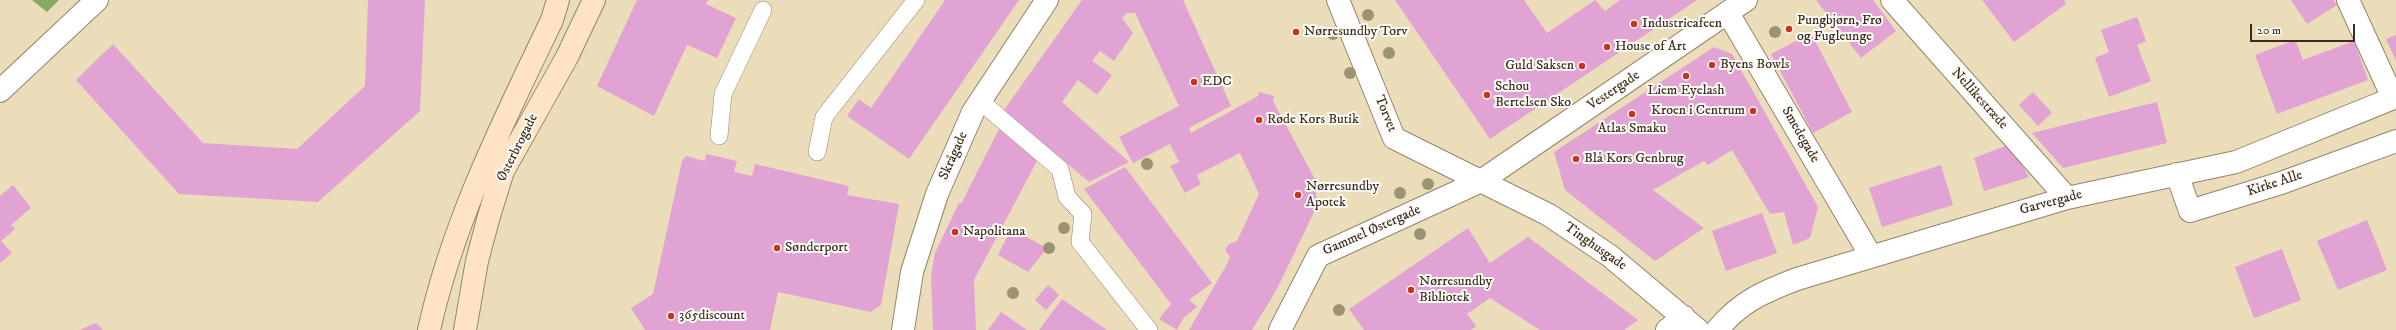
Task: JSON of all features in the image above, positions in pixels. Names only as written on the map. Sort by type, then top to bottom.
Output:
[{"type":"main road","name":"Østerbrogade","points":[[429,330],[437,297],[469,205],[493,143],[552,20],[558,0]]},
{"type":"main road","name":"Østerbrogade","points":[[465,330],[477,261],[503,171],[567,57],[594,0]]},
{"type":"street","points":[[0,91],[97,0]]},
{"type":"street","name":"Skrågade","points":[[903,330],[912,272],[937,194],[973,112],[1047,0]]},
{"type":"street","name":"Torvet","points":[[1338,0],[1394,138],[1481,182]]},
{"type":"street","name":"Vestergade","points":[[1481,182],[1746,0]]},
{"type":"street","name":"Nellikestræde","points":[[1892,0],[2067,198]]},
{"type":"street","points":[[2348,0],[2394,98]]},
{"type":"street","name":"Smedegade","points":[[1728,13],[1871,256]]},
{"type":"street","name":"Garvergade","points":[[1717,330],[1731,313],[1760,293],[1871,256],[2067,198],[2236,162],[2394,98]]},
{"type":"street","name":"Kirke Alle","points":[[2177,174],[2190,211],[2280,183],[2396,141]]},
{"type":"street","name":"Tinghusgade","points":[[1481,182],[1549,215],[1610,256],[1691,323]]},
{"type":"street","name":"Gammel Østergade","points":[[1280,330],[1318,256],[1481,182]]},
{"type":"street","points":[[1667,330],[1691,323]]},
{"type":"lane","points":[[817,152],[824,117],[916,0]]},
{"type":"lane","points":[[719,136],[723,94],[763,10]]},
{"type":"lane","points":[[980,101],[1060,169],[1067,197],[1083,214],[1080,242],[1149,330]]},
{"type":"green space","points":[[32,0],[59,0],[47,12]]},
{"type":"building","points":[[368,0],[425,0],[420,111],[318,202],[179,194],[76,80],[113,44],[203,143],[297,149],[365,86]]},
{"type":"building","points":[[637,0],[708,0],[706,4],[736,18],[717,58],[687,45],[654,116],[597,86]]},
{"type":"building","points":[[945,0],[1019,0],[909,159],[847,116],[859,99],[871,108]]},
{"type":"building","points":[[1082,0],[1183,0],[1231,106],[1189,128],[1191,133],[1258,96],[1259,92],[1274,96],[1273,101],[1316,181],[1316,208],[1277,289],[1252,330],[1189,330],[1227,264],[1230,257],[1225,250],[1229,244],[1237,241],[1259,194],[1240,153],[1197,175],[1201,184],[1185,193],[1170,166],[1179,162],[1170,144],[1133,163],[1119,137],[1179,106],[1135,13],[1127,13],[1122,18],[1133,33],[1114,61],[1100,51],[1092,61],[1112,75],[1097,95],[1078,80],[1062,102],[1129,162],[1089,182],[1004,110]]},
{"type":"building","points":[[1395,0],[1524,0],[1547,33],[1595,0],[1605,11],[1620,0],[1697,0],[1490,139]]},
{"type":"building","points":[[1816,0],[1873,0],[1896,31],[1861,58]]},
{"type":"building","points":[[1982,0],[2064,0],[2066,4],[2014,42]]},
{"type":"building","points":[[2291,0],[2334,0],[2337,5],[2307,24]]},
{"type":"building","points":[[2137,17],[2146,41],[2137,45],[2151,81],[2109,97],[2095,58],[2109,52],[2101,30]]},
{"type":"building","points":[[1811,33],[1852,112],[1813,133],[1771,54]]},
{"type":"building","points":[[2396,35],[2396,61],[2386,39]]},
{"type":"building","points":[[2295,40],[2303,60],[2354,41],[2368,80],[2277,114],[2255,55]]},
{"type":"building","points":[[1714,47],[1732,54],[1818,207],[1810,238],[1793,245],[1784,212],[1770,214],[1732,150],[1708,165],[1704,161],[1653,190],[1704,228],[1655,261],[1565,190],[1554,152]]},
{"type":"building","points":[[2033,92],[2052,113],[2038,126],[2019,105]]},
{"type":"building","points":[[2157,102],[2167,143],[2063,168],[2032,133]]},
{"type":"building","points":[[999,129],[1037,161],[974,280],[976,330],[933,330],[931,276],[935,253],[959,203],[961,204]]},
{"type":"building","points":[[2010,144],[2029,177],[1984,191],[1974,158]]},
{"type":"building","name":"Sønderport","points":[[706,154],[737,161],[734,172],[752,176],[755,164],[849,186],[847,195],[899,204],[881,305],[871,312],[778,292],[770,330],[645,330],[631,308],[653,294],[682,161],[686,156],[705,161]]},
{"type":"building","points":[[1941,165],[1953,205],[1882,227],[1869,188]]},
{"type":"building","points":[[1125,167],[1212,283],[1189,300],[1197,307],[1184,317],[1177,330],[1159,319],[1171,304],[1084,189]]},
{"type":"building","points":[[13,185],[31,208],[11,225],[15,229],[1,241],[12,253],[0,263],[0,196]]},
{"type":"building","points":[[1762,213],[1777,253],[1726,271],[1712,231]]},
{"type":"building","points":[[2367,220],[2387,270],[2338,290],[2317,241]]},
{"type":"building","points":[[1468,228],[1490,263],[1528,237],[1638,320],[1624,330],[1540,330],[1490,298],[1467,314],[1476,326],[1471,330],[1364,330],[1349,309]]},
{"type":"building","points":[[1011,229],[1047,248],[1028,272],[998,255]]},
{"type":"building","points":[[2282,249],[2301,300],[2254,318],[2235,267]]},
{"type":"building","points":[[1048,285],[1059,295],[1046,310],[1035,300]]},
{"type":"building","points":[[1062,299],[1107,330],[1039,330]]},
{"type":"building","points":[[1001,312],[1027,330],[988,330]]},
{"type":"building","points":[[96,323],[103,330],[79,330]]},
{"type":"place","name":"Industricafeen","points":[[1634,24]]},
{"type":"place","name":"Pungbjørn, Frø og Fugleunge","points":[[1789,29]]},
{"type":"place","name":"Nørresundby Torv","points":[[1296,32]]},
{"type":"place","name":"House of Art","points":[[1607,47]]},
{"type":"place","name":"Byens Bowls","points":[[1712,65]]},
{"type":"place","name":"Guld Saksen","points":[[1582,66]]},
{"type":"place","name":"Liem Eyelash","points":[[1686,76]]},
{"type":"place","name":"EDC","points":[[1194,82]]},
{"type":"place","name":"Schou Bertelsen Sko","points":[[1487,95]]},
{"type":"place","name":"Kroen i Centrum","points":[[1753,111]]},
{"type":"place","name":"Atlas Smaku","points":[[1632,114]]},
{"type":"place","name":"Røde Kors Butik","points":[[1259,120]]},
{"type":"place","name":"Blå Kors Genbrug","points":[[1576,159]]},
{"type":"place","name":"Nørresundby Apotek","points":[[1298,195]]},
{"type":"place","name":"Napolitana","points":[[955,232]]},
{"type":"place","name":"Sønderport","points":[[777,248]]},
{"type":"place","name":"Nørresundby Bibliotek","points":[[1411,290]]},
{"type":"place","name":"365discount","points":[[671,316]]}]
